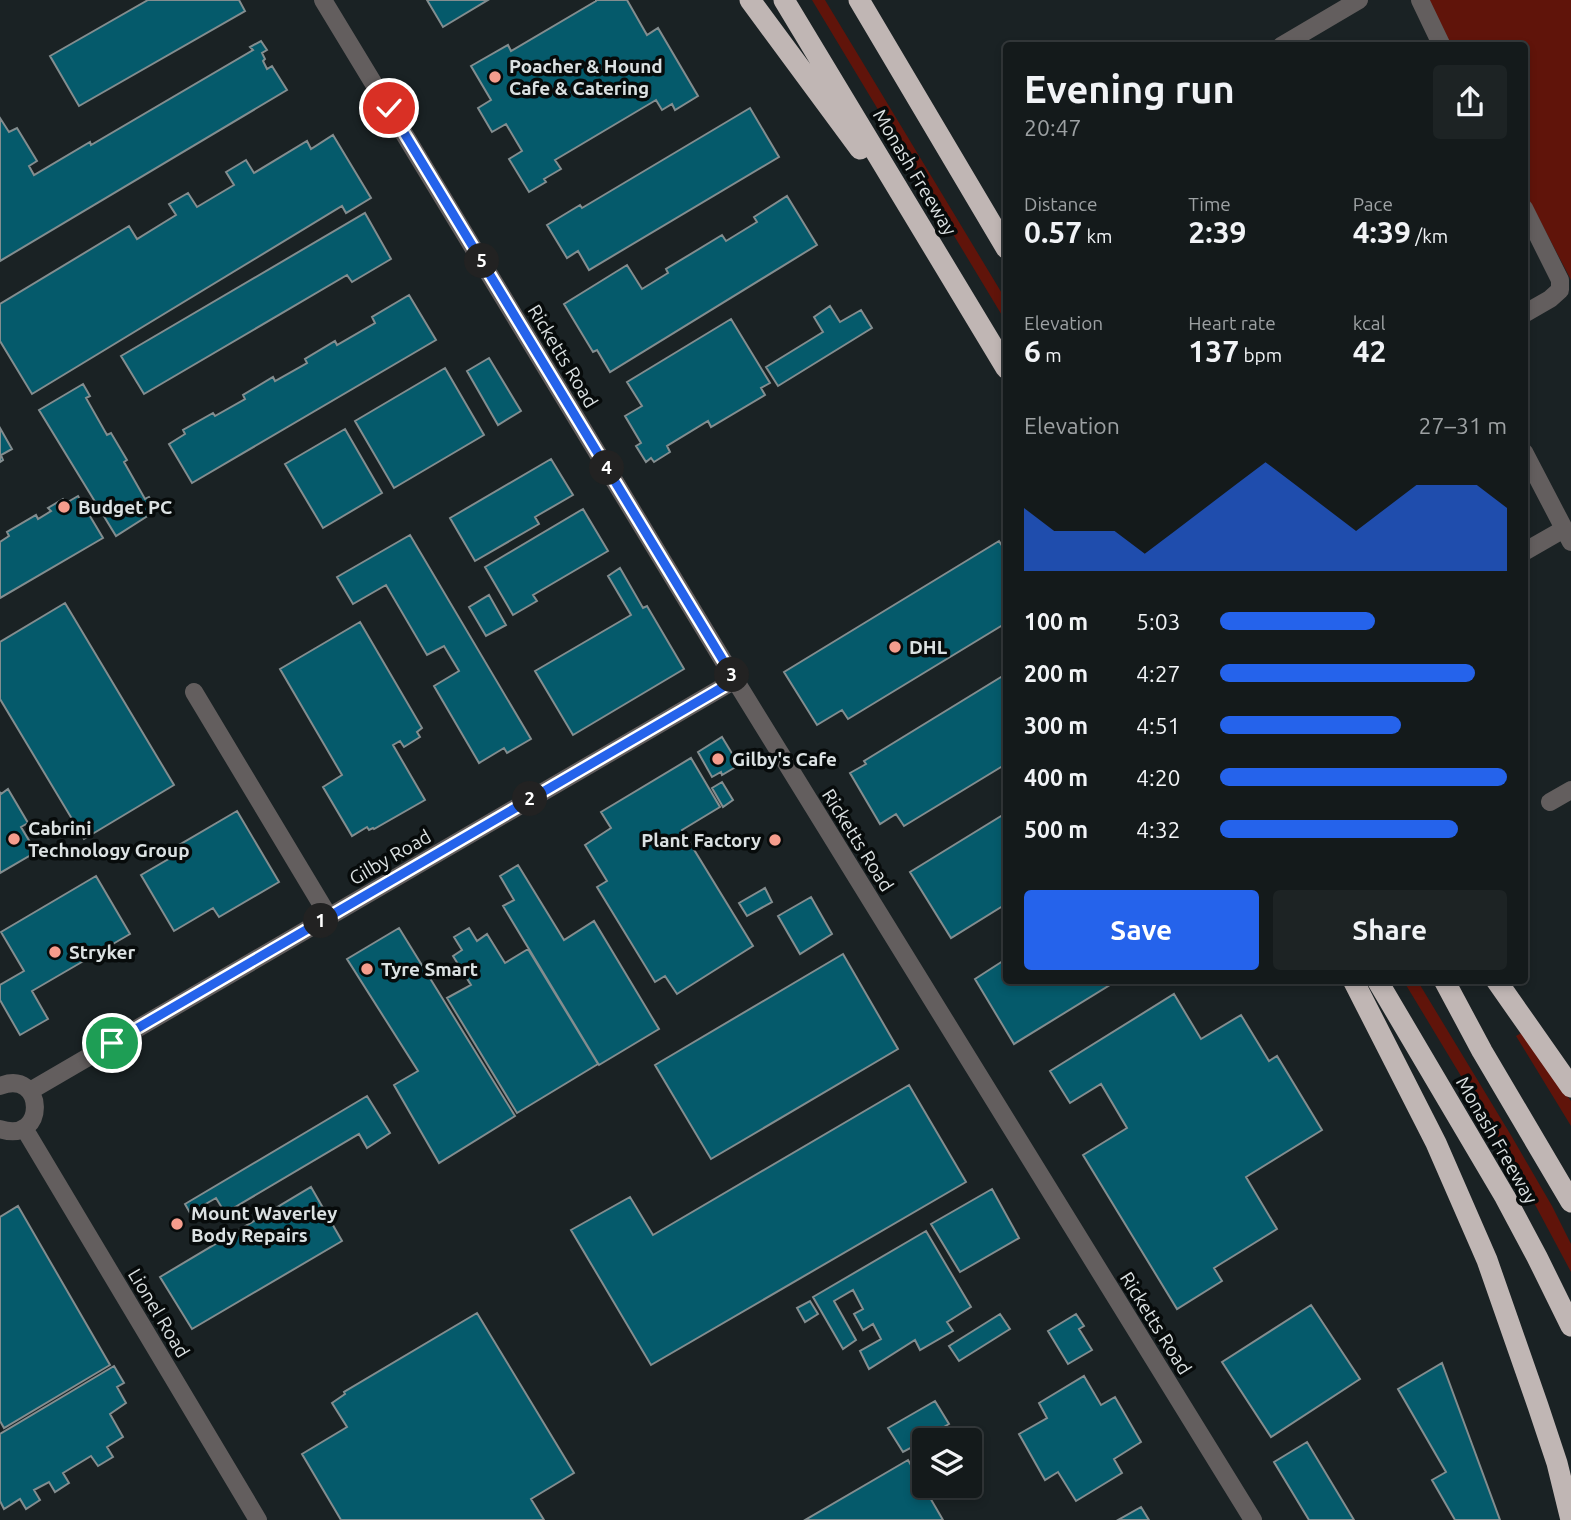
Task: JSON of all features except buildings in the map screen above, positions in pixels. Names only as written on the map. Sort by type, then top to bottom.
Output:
[{"type":"highway","points":[[750,0],[927,237]]},
{"type":"highway","name":"Monash Freeway","points":[[784,0],[1003,363]]},
{"type":"highway","name":"Monash Freeway","points":[[859,0],[1003,243]]},
{"type":"highway","points":[[1355,984],[1436,1143],[1487,1259],[1557,1463],[1571,1520]]},
{"type":"highway","name":"Monash Freeway","points":[[1379,984],[1505,1197],[1571,1326]]},
{"type":"highway","name":"Monash Freeway","points":[[1446,984],[1482,1051],[1571,1202]]},
{"type":"highway","points":[[1499,984],[1571,1087]]},
{"type":"street","name":"Ricketts Road","points":[[323,0],[735,680],[1253,1520]]},
{"type":"street","points":[[1288,42],[1359,0]]},
{"type":"street","points":[[1420,0],[1440,42]]},
{"type":"street","points":[[1528,216],[1560,280],[1560,290],[1528,312]]},
{"type":"street","points":[[1528,461],[1568,536],[1528,551]]},
{"type":"street","name":"Gilby Road","points":[[30,1091],[735,680]]},
{"type":"street","points":[[194,692],[329,917]]},
{"type":"street","points":[[1550,802],[1571,790]]},
{"type":"street","points":[[0,1086],[7,1083],[24,1086],[30,1091],[36,1107],[31,1123],[24,1128],[8,1132],[0,1129]]},
{"type":"street","name":"Lionel Road","points":[[24,1128],[258,1520]]},
{"type":"shaded area","points":[[812,0],[825,0],[1003,295],[1003,317]]},
{"type":"shaded area","points":[[1428,0],[1571,0],[1571,280],[1528,198],[1528,42],[1449,42]]},
{"type":"shaded area","points":[[1405,984],[1419,984],[1552,1206],[1571,1244],[1571,1272],[1508,1154]]},
{"type":"shaded area","points":[[1523,1032],[1571,1101],[1571,1126],[1516,1036]]},
{"type":"place","name":"Poacher & Hound Cafe & Catering","points":[[495,77]]},
{"type":"place","name":"Budget PC","points":[[64,507]]},
{"type":"place","name":"DHL","points":[[895,647]]},
{"type":"place","name":"Gilby's Cafe","points":[[718,759]]},
{"type":"place","name":"Cabrini Technology Group","points":[[14,839]]},
{"type":"place","name":"Plant Factory","points":[[775,840]]},
{"type":"place","name":"Stryker","points":[[55,952]]},
{"type":"place","name":"Tyre Smart","points":[[367,969]]},
{"type":"place","name":"Mount Waverley Body Repairs","points":[[177,1224]]},
{"type":"route","points":[[112,1043],[735,680],[389,108]]}]
